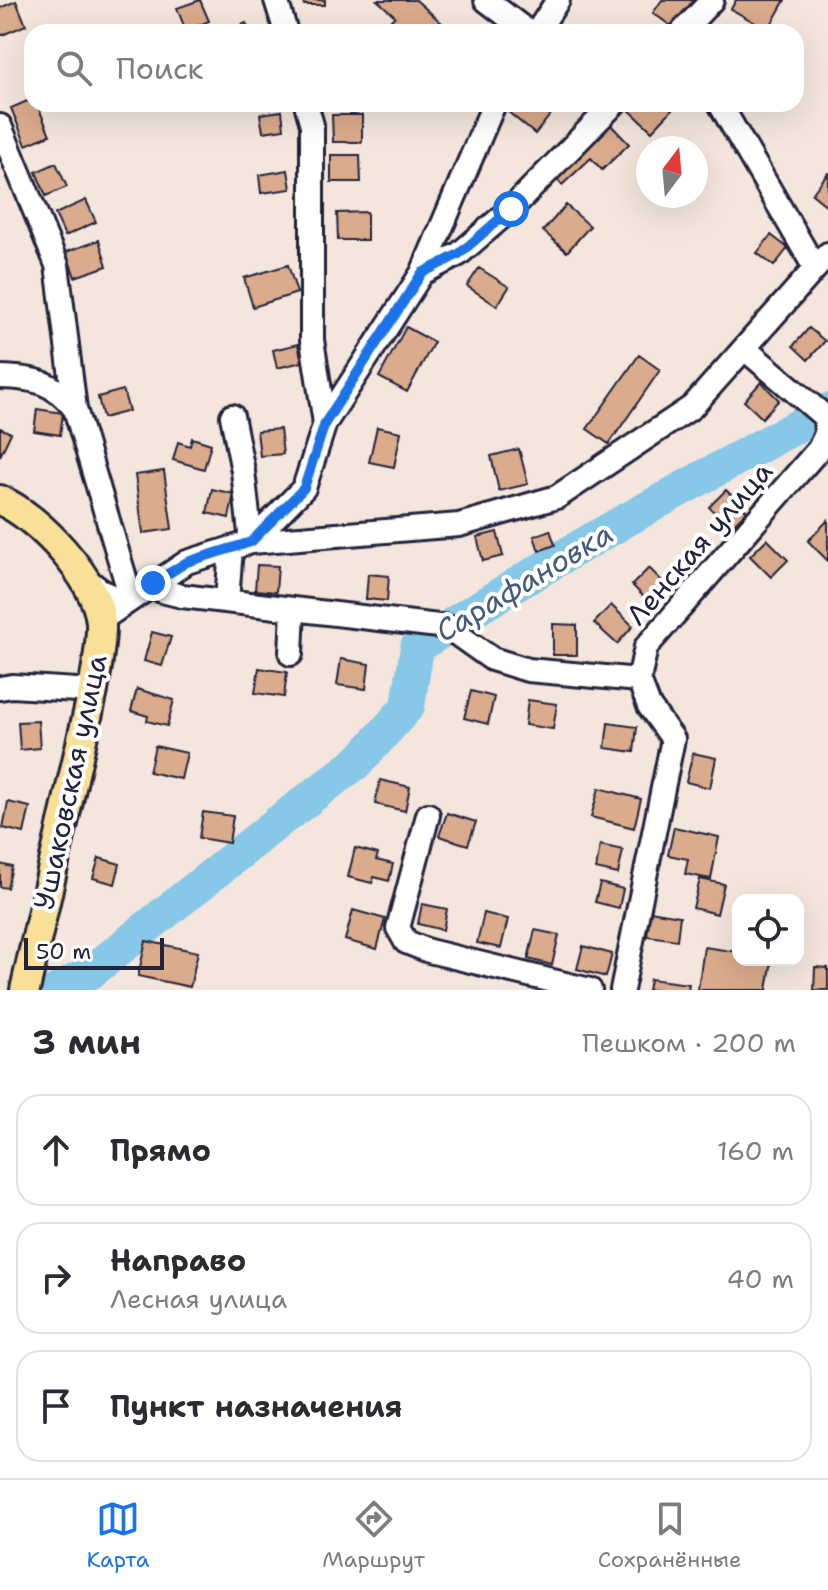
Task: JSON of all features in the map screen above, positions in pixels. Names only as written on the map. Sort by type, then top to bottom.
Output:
[{"type":"main road","points":[[0,500],[50,537],[85,577],[101,620]]},
{"type":"main road","name":"Ушаковская улица","points":[[23,989],[93,691],[101,620]]},
{"type":"street","points":[[276,0],[284,24]]},
{"type":"street","points":[[486,0],[518,24]]},
{"type":"street","points":[[542,24],[558,0]]},
{"type":"street","points":[[690,24],[712,0]]},
{"type":"street","points":[[308,112],[312,125],[312,340],[325,423]]},
{"type":"street","points":[[241,545],[304,488],[325,423],[422,273],[491,112]]},
{"type":"street","points":[[422,273],[459,254],[511,209],[606,112]]},
{"type":"street","points":[[101,620],[187,562],[241,545],[459,525],[557,497],[692,407],[822,261],[725,112]]},
{"type":"street","points":[[0,126],[57,265],[75,409],[131,598]]},
{"type":"street","name":"Ленская улица","points":[[639,680],[646,647],[819,449],[826,434],[822,413],[745,349]]},
{"type":"street","points":[[0,377],[32,378],[64,395],[75,409]]},
{"type":"street","points":[[227,601],[241,545],[243,471],[232,416]]},
{"type":"street","points":[[85,577],[108,595],[131,598]]},
{"type":"street","points":[[153,583],[162,591],[172,594],[447,627],[492,659],[528,670],[639,680],[649,706],[673,739],[622,990]]},
{"type":"street","points":[[291,654],[293,609]]},
{"type":"street","points":[[0,688],[93,691]]},
{"type":"street","points":[[428,815],[398,928],[406,942],[429,951],[590,990]]},
{"type":"building","points":[[200,0],[209,21],[183,24],[177,8]]},
{"type":"building","points":[[303,0],[325,0],[325,5],[304,5]]},
{"type":"building","points":[[377,0],[416,0],[443,24],[391,24],[389,22],[395,16]]},
{"type":"building","points":[[662,0],[695,0],[677,24],[668,24],[653,13]]},
{"type":"building","points":[[736,0],[785,0],[771,24],[757,24],[731,9]]},
{"type":"building","points":[[16,1],[26,24],[0,36],[0,8]]},
{"type":"building","points":[[24,102],[24,112],[40,112],[50,135],[26,145],[11,108]]},
{"type":"building","points":[[282,112],[284,129],[263,132],[260,114]]},
{"type":"building","points":[[508,112],[553,112],[535,134]]},
{"type":"building","points":[[631,112],[670,112],[652,131]]},
{"type":"building","points":[[332,115],[362,115],[362,142],[333,142]]},
{"type":"building","points":[[607,121],[629,144],[602,170],[591,158],[562,185],[551,173]]},
{"type":"building","points":[[331,155],[360,155],[361,182],[331,182]]},
{"type":"building","points":[[56,163],[67,187],[46,196],[36,172]]},
{"type":"building","points":[[288,170],[291,189],[261,193],[259,175]]},
{"type":"building","points":[[828,173],[828,207],[812,194]]},
{"type":"building","points":[[86,200],[96,222],[65,236],[55,214]]},
{"type":"building","points":[[566,205],[590,226],[567,252],[543,231]]},
{"type":"building","points":[[367,212],[367,240],[338,240],[337,213]]},
{"type":"building","points":[[771,235],[788,248],[774,266],[757,253]]},
{"type":"building","points":[[99,240],[107,266],[75,277],[66,252]]},
{"type":"building","points":[[288,265],[297,293],[253,307],[244,278]]},
{"type":"building","points":[[479,268],[509,287],[497,306],[467,286]]},
{"type":"building","points":[[406,327],[434,342],[407,392],[379,377]]},
{"type":"building","points":[[809,328],[825,341],[808,360],[793,346]]},
{"type":"building","points":[[298,344],[302,362],[277,368],[273,350]]},
{"type":"building","points":[[639,355],[660,370],[609,444],[587,429]]},
{"type":"building","points":[[761,382],[779,400],[762,418],[744,401]]},
{"type":"building","points":[[123,390],[129,411],[103,418],[98,397]]},
{"type":"building","points":[[37,409],[63,413],[60,435],[34,431]]},
{"type":"building","points":[[377,427],[401,432],[394,467],[369,462]]},
{"type":"building","points":[[0,428],[11,433],[0,456]]},
{"type":"building","points":[[280,429],[283,454],[260,456],[257,431]]},
{"type":"building","points":[[192,438],[211,444],[204,469],[173,460],[178,442],[190,446]]},
{"type":"building","points":[[519,449],[528,484],[499,491],[491,456]]},
{"type":"building","points":[[164,471],[172,529],[143,533],[135,475]]},
{"type":"building","points":[[212,489],[234,494],[229,518],[207,513]]},
{"type":"building","points":[[726,490],[747,511],[730,528],[709,507]]},
{"type":"building","points":[[828,520],[828,561],[808,541]]},
{"type":"building","points":[[550,530],[555,545],[539,551],[534,536]]},
{"type":"building","points":[[497,532],[503,556],[483,561],[477,537]]},
{"type":"building","points":[[767,539],[788,560],[771,577],[750,556]]},
{"type":"building","points":[[257,565],[278,566],[276,592],[255,590]]},
{"type":"building","points":[[649,568],[670,589],[653,606],[632,585]]},
{"type":"building","points":[[368,574],[389,576],[387,601],[366,599]]},
{"type":"building","points":[[611,605],[633,626],[617,644],[594,623]]},
{"type":"building","points":[[553,624],[577,625],[577,655],[553,655]]},
{"type":"building","points":[[152,632],[171,637],[162,666],[144,661]]},
{"type":"building","points":[[341,659],[369,664],[366,689],[337,685]]},
{"type":"building","points":[[259,668],[287,672],[284,697],[255,693]]},
{"type":"building","points":[[137,689],[174,700],[167,726],[147,721],[148,716],[131,711]]},
{"type":"building","points":[[471,691],[494,697],[488,724],[464,718]]},
{"type":"building","points":[[528,700],[557,704],[553,729],[525,725]]},
{"type":"building","points":[[38,721],[40,748],[20,750],[18,722]]},
{"type":"building","points":[[608,723],[637,727],[634,752],[605,748]]},
{"type":"building","points":[[155,746],[187,753],[181,779],[149,772]]},
{"type":"building","points":[[693,753],[716,758],[710,788],[686,782]]},
{"type":"building","points":[[380,780],[410,787],[405,811],[375,804]]},
{"type":"building","points":[[599,788],[641,799],[634,828],[591,817]]},
{"type":"building","points":[[8,802],[30,807],[24,833],[3,828]]},
{"type":"building","points":[[203,812],[233,816],[229,843],[199,838]]},
{"type":"building","points":[[447,813],[476,822],[468,845],[439,836]]},
{"type":"building","points":[[674,827],[719,837],[711,879],[685,874],[688,859],[668,855]]},
{"type":"building","points":[[600,845],[623,850],[618,874],[596,869]]},
{"type":"building","points":[[355,848],[378,854],[376,860],[393,864],[389,881],[374,877],[372,883],[348,877]]},
{"type":"building","points":[[99,858],[120,864],[115,884],[93,878]]},
{"type":"building","points":[[0,864],[12,867],[7,888],[0,887]]},
{"type":"building","points":[[700,879],[724,884],[717,914],[693,908]]},
{"type":"building","points":[[600,883],[623,889],[619,908],[595,902]]},
{"type":"building","points":[[422,904],[447,909],[443,930],[418,924]]},
{"type":"building","points":[[353,910],[385,919],[377,949],[345,940]]},
{"type":"building","points":[[650,911],[680,916],[677,940],[647,936]]},
{"type":"building","points":[[484,913],[508,919],[501,948],[477,943]]},
{"type":"building","points":[[535,930],[559,935],[552,965],[528,959]]},
{"type":"building","points":[[146,941],[198,952],[190,987],[138,976]]},
{"type":"building","points":[[583,946],[612,954],[606,977],[577,969]]},
{"type":"building","points":[[704,947],[732,951],[732,966],[771,966],[767,990],[698,990]]},
{"type":"building","points":[[815,967],[828,968],[828,990],[814,990]]},
{"type":"building","points":[[650,979],[689,984],[688,990],[648,990]]},
{"type":"waterway","name":"Сарафановка","points":[[57,990],[91,972],[359,761],[408,706],[417,647],[620,524],[828,410]]},
{"type":"route","points":[[153,583],[187,562],[251,542],[304,488],[325,423],[422,273],[459,254],[511,209]]}]
